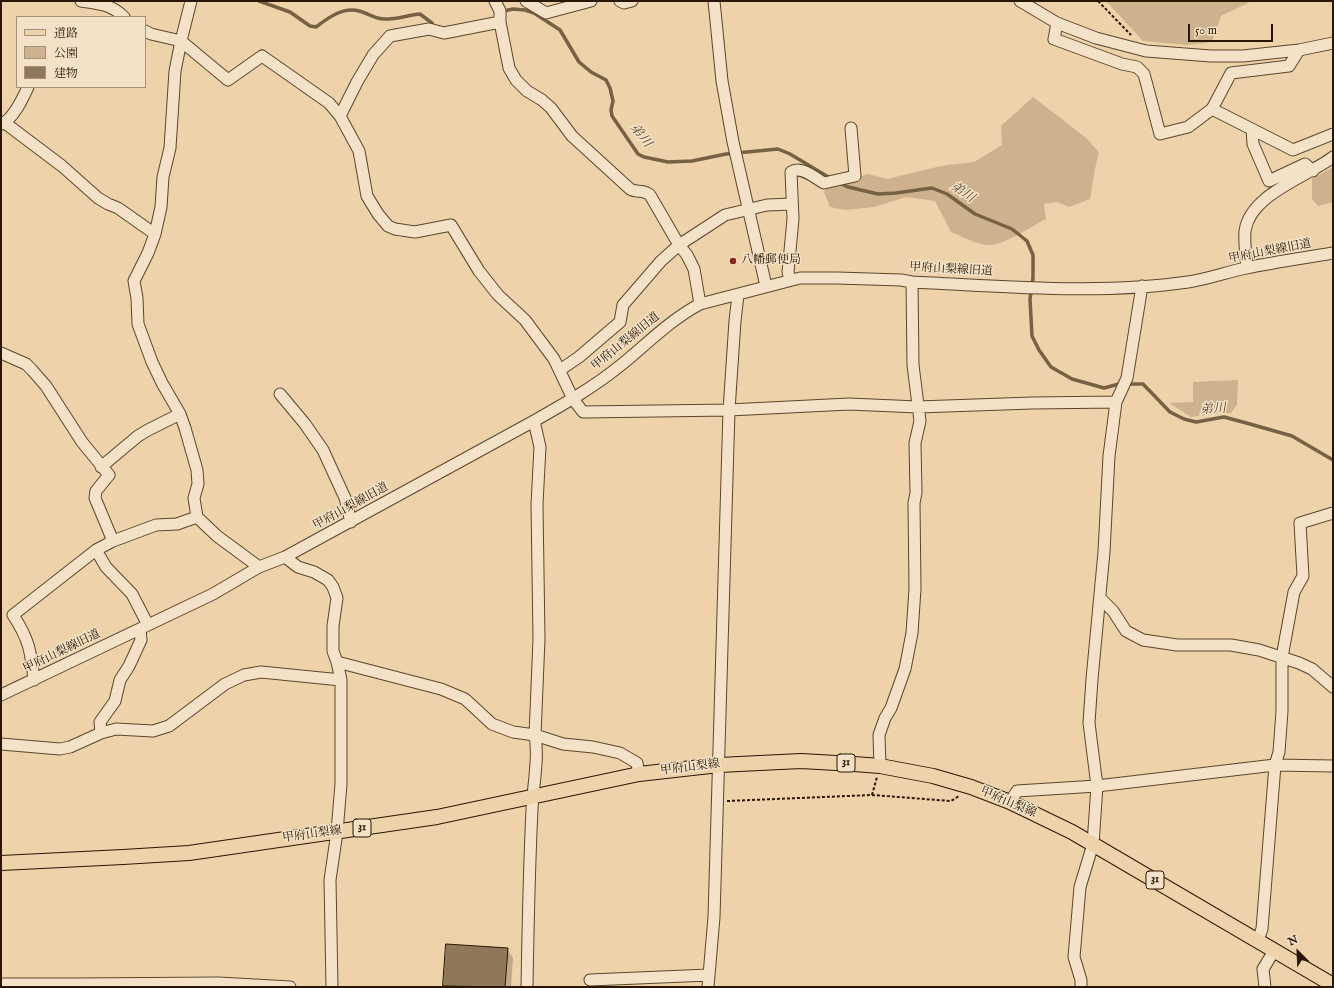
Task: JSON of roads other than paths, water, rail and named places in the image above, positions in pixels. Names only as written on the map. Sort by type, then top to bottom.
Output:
[{"type":"main road","name":"甲府山梨線","points":[[1,863],[189,853],[438,817],[639,774],[719,764],[800,761],[880,766],[933,776],[971,787],[1010,802],[1072,832],[1333,985]]},
{"type":"street","points":[[81,1],[100,3],[116,9],[123,16]]},
{"type":"street","points":[[191,1],[175,72],[170,148],[163,177],[161,207],[155,234],[148,253],[134,281],[138,298],[138,324],[152,362],[180,414],[197,470],[198,484],[194,498],[197,517],[217,536],[259,567]]},
{"type":"street","points":[[495,1],[500,11],[500,22],[509,68],[516,80],[551,108],[572,136],[630,189],[644,191],[650,195],[694,269],[700,304]]},
{"type":"street","points":[[526,1],[546,13],[591,1]]},
{"type":"street","points":[[620,1],[624,3],[632,1]]},
{"type":"street","points":[[714,1],[722,81],[733,142],[766,286]]},
{"type":"street","points":[[1020,1],[1057,23],[1096,38],[1146,51],[1211,56],[1243,56],[1299,50],[1333,43]]},
{"type":"street","points":[[340,116],[357,82],[373,55],[390,36],[429,29],[444,33],[500,22]]},
{"type":"street","points":[[1057,23],[1054,39],[1122,64],[1136,67],[1144,74],[1160,134],[1188,127],[1212,109],[1231,73],[1289,66],[1299,50]]},
{"type":"street","points":[[146,32],[181,41],[228,80],[262,56],[329,104],[340,116],[359,151],[367,196],[384,222],[388,226],[395,229],[415,232],[451,225],[479,271],[498,295],[525,320],[554,359],[573,399],[583,412],[729,410],[849,404],[918,407],[1118,398]]},
{"type":"street","points":[[28,88],[19,106],[3,124],[62,166],[98,198],[118,208],[155,234]]},
{"type":"street","points":[[1212,109],[1293,150],[1333,134]]},
{"type":"street","points":[[790,280],[788,272],[793,219],[791,172],[801,169],[824,183],[856,176],[851,128]]},
{"type":"street","points":[[1252,129],[1253,144],[1269,181],[1305,164],[1313,171]]},
{"type":"street","points":[[1247,268],[1245,230],[1255,209],[1262,201],[1275,192],[1313,171],[1333,157]]},
{"type":"street","points":[[560,370],[580,357],[620,322],[623,305],[661,261],[679,245],[725,215],[767,205],[792,204]]},
{"type":"street","name":"甲府山梨線旧道","points":[[1,695],[213,594],[259,567],[285,557],[534,421],[573,399],[620,366],[665,327],[687,311],[700,304],[800,278],[837,278],[1020,287],[1102,288],[1188,282],[1247,268],[1333,253]]},
{"type":"street","points":[[880,766],[879,735],[885,718],[891,708],[905,669],[912,633],[915,589],[915,443],[920,421],[913,365],[912,282]]},
{"type":"street","points":[[1081,987],[1081,980],[1074,957],[1080,887],[1093,844],[1097,786],[1090,724],[1092,679],[1101,599],[1109,464],[1118,398],[1127,378],[1142,286]]},
{"type":"street","points":[[708,987],[714,917],[716,800],[719,764],[729,410],[738,295]]},
{"type":"street","points":[[1,353],[26,364],[32,370],[46,386],[82,442],[109,475],[96,491],[95,498],[113,541]]},
{"type":"street","points":[[280,394],[305,424],[323,450],[345,498],[351,522]]},
{"type":"street","points":[[101,467],[138,436],[180,414]]},
{"type":"street","points":[[527,987],[528,892],[532,797],[537,747],[535,734],[539,639],[537,504],[540,448],[534,421]]},
{"type":"street","points":[[1258,940],[1262,929],[1275,765],[1279,752],[1282,711],[1282,657],[1294,592],[1303,576],[1300,523],[1333,513]]},
{"type":"street","points":[[34,680],[30,651],[22,629],[13,615],[96,550],[113,541],[156,525],[177,524],[197,517]]},
{"type":"street","points":[[96,550],[106,567],[132,594],[144,627],[141,640],[129,666],[120,680],[115,701],[100,722],[102,733]]},
{"type":"street","points":[[285,557],[298,567],[314,572],[328,580],[333,587],[337,598],[333,626],[333,651],[341,680],[341,784],[337,832],[330,880],[332,987]]},
{"type":"street","points":[[1101,599],[1113,612],[1126,631],[1143,640],[1177,645],[1231,645],[1282,657],[1312,669],[1333,687]]},
{"type":"street","points":[[337,662],[440,689],[465,699],[492,724],[513,732],[535,734],[563,744],[620,752],[637,763],[639,774]]},
{"type":"street","points":[[1,744],[60,749],[70,747],[102,733],[116,729],[153,732],[169,726],[225,684],[244,675],[261,672],[341,680]]},
{"type":"street","points":[[1010,802],[1017,791],[1097,786],[1275,765],[1333,766]]},
{"type":"street","points":[[1265,987],[1263,969],[1274,951]]},
{"type":"street","points":[[590,980],[709,975]]},
{"type":"street","points":[[1,984],[219,983],[290,987]]},
{"type":"waterway","name":"弟川","points":[[259,1],[290,12],[310,26],[316,27],[336,14],[347,10],[362,12],[383,19],[392,19],[420,14],[432,23]]},
{"type":"waterway","name":"弟川","points":[[504,11],[513,9],[525,10],[534,13],[560,30],[579,62],[591,72],[606,80],[610,88],[613,101],[611,110],[612,116],[638,154],[644,157],[668,162],[692,161],[726,154],[778,149],[790,154],[830,178]]},
{"type":"waterway","name":"弟川","points":[[839,183],[848,187],[878,194],[932,188],[947,194],[975,214],[1012,229],[1027,241],[1033,255],[1033,278],[1030,299],[1032,336],[1039,350],[1051,367],[1072,379],[1104,388],[1119,384],[1143,384],[1170,412],[1184,419],[1196,422],[1224,417],[1250,424],[1292,436],[1333,460]]},
{"type":"place","name":"八幡郵便局","points":[[733,261]]}]
